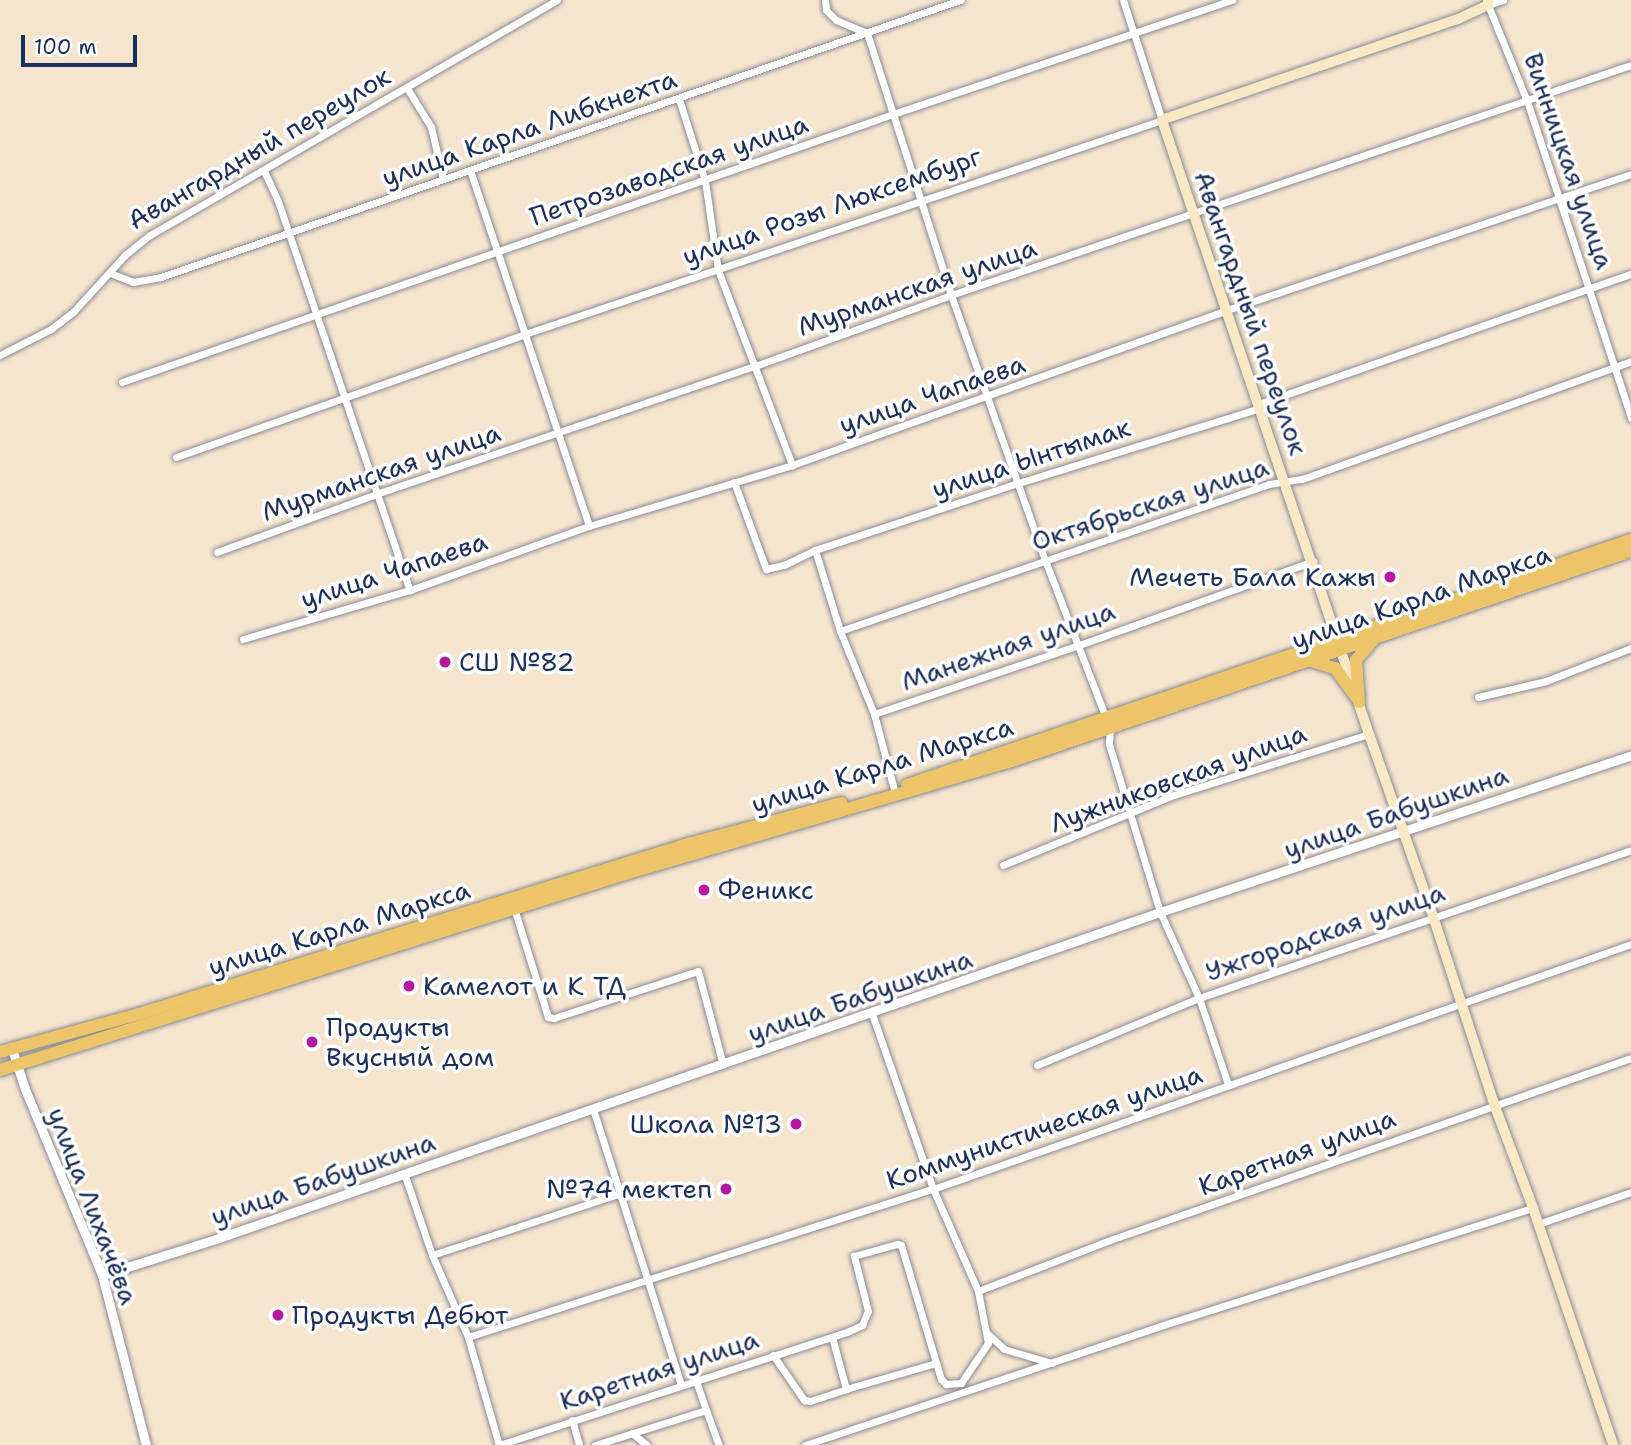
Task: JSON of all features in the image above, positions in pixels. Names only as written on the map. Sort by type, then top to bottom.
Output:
[{"type":"main road","name":"улица Розы Люксембург","points":[[1162,120],[1458,19],[1488,3]]},
{"type":"main road","name":"Авангардный переулок","points":[[1162,120],[1313,561],[1338,644],[1433,916],[1494,1104],[1533,1208],[1613,1445]]},
{"type":"main road","name":"улица Карла Маркса","points":[[141,1019],[513,904],[897,797],[1631,540]]},
{"type":"main road","name":"улица Карла Маркса","points":[[513,904],[688,844],[894,789],[1308,660],[1338,644],[1376,636],[1631,551]]},
{"type":"main road","points":[[1359,702],[1356,660],[1376,636]]},
{"type":"main road","points":[[1308,660],[1335,668],[1359,702]]},
{"type":"main road","points":[[6,1050],[141,1019]]},
{"type":"main road","points":[[0,1070],[141,1019]]},
{"type":"street","name":"Авангардный переулок","points":[[0,355],[65,318],[125,255],[150,235],[557,0]]},
{"type":"street","points":[[825,0],[826,10],[836,20],[867,33],[951,295],[1045,560],[1108,723],[1109,744],[1160,912],[1199,998],[1228,1084]]},
{"type":"street","name":"улица Карла Либкнехта","points":[[110,273],[133,282],[161,277],[960,0]]},
{"type":"street","name":"Авангардный переулок","points":[[1123,0],[1162,120]]},
{"type":"street","name":"Петрозаводская улица","points":[[122,382],[893,114],[1232,0]]},
{"type":"street","name":"улица Розы Люксембург","points":[[1488,3],[1503,0]]},
{"type":"street","name":"Винницкая улица","points":[[1488,3],[1527,101],[1631,418]]},
{"type":"street","name":"Мурманская улица","points":[[217,552],[376,494],[755,366],[951,295],[1195,215],[1631,65]]},
{"type":"street","points":[[407,88],[430,127],[443,180]]},
{"type":"street","points":[[679,99],[705,181],[718,270],[792,465]]},
{"type":"street","name":"улица Розы Люксембург","points":[[176,457],[525,334],[1162,120]]},
{"type":"street","points":[[470,170],[589,526]]},
{"type":"street","points":[[264,171],[278,201],[342,397],[410,590]]},
{"type":"street","name":"улица Чапаева","points":[[243,639],[410,590],[589,526],[792,465],[1227,310],[1631,174]]},
{"type":"street","name":"улица Ынтымак","points":[[734,482],[766,569],[784,565],[814,550],[1260,406],[1631,274]]},
{"type":"street","name":"Октябрьская улица","points":[[840,631],[1284,481],[1302,479],[1631,362]]},
{"type":"street","points":[[814,550],[840,631],[874,714],[894,789]]},
{"type":"street","name":"Манежная улица","points":[[874,714],[1079,645],[1313,561]]},
{"type":"street","points":[[1478,697],[1546,681],[1631,648]]},
{"type":"street","name":"Лужниковская улица","points":[[1003,865],[1129,812],[1369,734]]},
{"type":"street","name":"улица Бабушкина","points":[[102,1275],[216,1239],[872,1014],[1160,912],[1631,755]]},
{"type":"street","name":"Ужгородская улица","points":[[1037,1065],[1199,998],[1631,850]]},
{"type":"street","points":[[513,904],[548,1017],[698,971],[723,1065]]},
{"type":"street","name":"Коммунистическая улица","points":[[468,1337],[933,1189],[1460,1001],[1631,944]]},
{"type":"street","points":[[872,1014],[933,1189],[978,1292],[988,1333],[986,1349],[957,1389]]},
{"type":"street","name":"улица Лихачёва","points":[[6,1050],[16,1065],[102,1275],[146,1445]]},
{"type":"street","name":"Каретная улица","points":[[978,1292],[1113,1239],[1631,1058]]},
{"type":"street","points":[[593,1109],[681,1384]]},
{"type":"street","points":[[404,1173],[432,1255],[468,1337],[499,1445]]},
{"type":"street","points":[[1538,1224],[1631,1192]]},
{"type":"street","points":[[432,1255],[619,1194]]},
{"type":"street","points":[[805,1445],[957,1389],[1053,1363],[1533,1208]]},
{"type":"street","name":"Каретная улица","points":[[499,1445],[862,1325],[868,1311],[854,1256],[900,1244],[936,1363]]},
{"type":"street","points":[[988,1333],[1003,1349],[1053,1363]]},
{"type":"street","points":[[832,1337],[846,1389]]},
{"type":"street","points":[[773,1355],[804,1400],[810,1401],[936,1363],[941,1380],[957,1389]]},
{"type":"street","points":[[696,1381],[719,1445]]},
{"type":"street","points":[[596,1445],[706,1410]]},
{"type":"street","points":[[572,1420],[579,1445]]},
{"type":"street","points":[[632,1433],[647,1445]]},
{"type":"place","name":"Мечеть Бала Кажы","points":[[1390,577]]},
{"type":"place","name":"СШ №82","points":[[445,662]]},
{"type":"place","name":"Феникс","points":[[704,890]]},
{"type":"place","name":"Камелот и К ТД","points":[[409,986]]},
{"type":"place","name":"Продукты Вкусный дом","points":[[312,1042]]},
{"type":"place","name":"Школа №13","points":[[796,1124]]},
{"type":"place","name":"№74 мектеп","points":[[726,1189]]},
{"type":"place","name":"Продукты Дебют","points":[[278,1315]]}]
